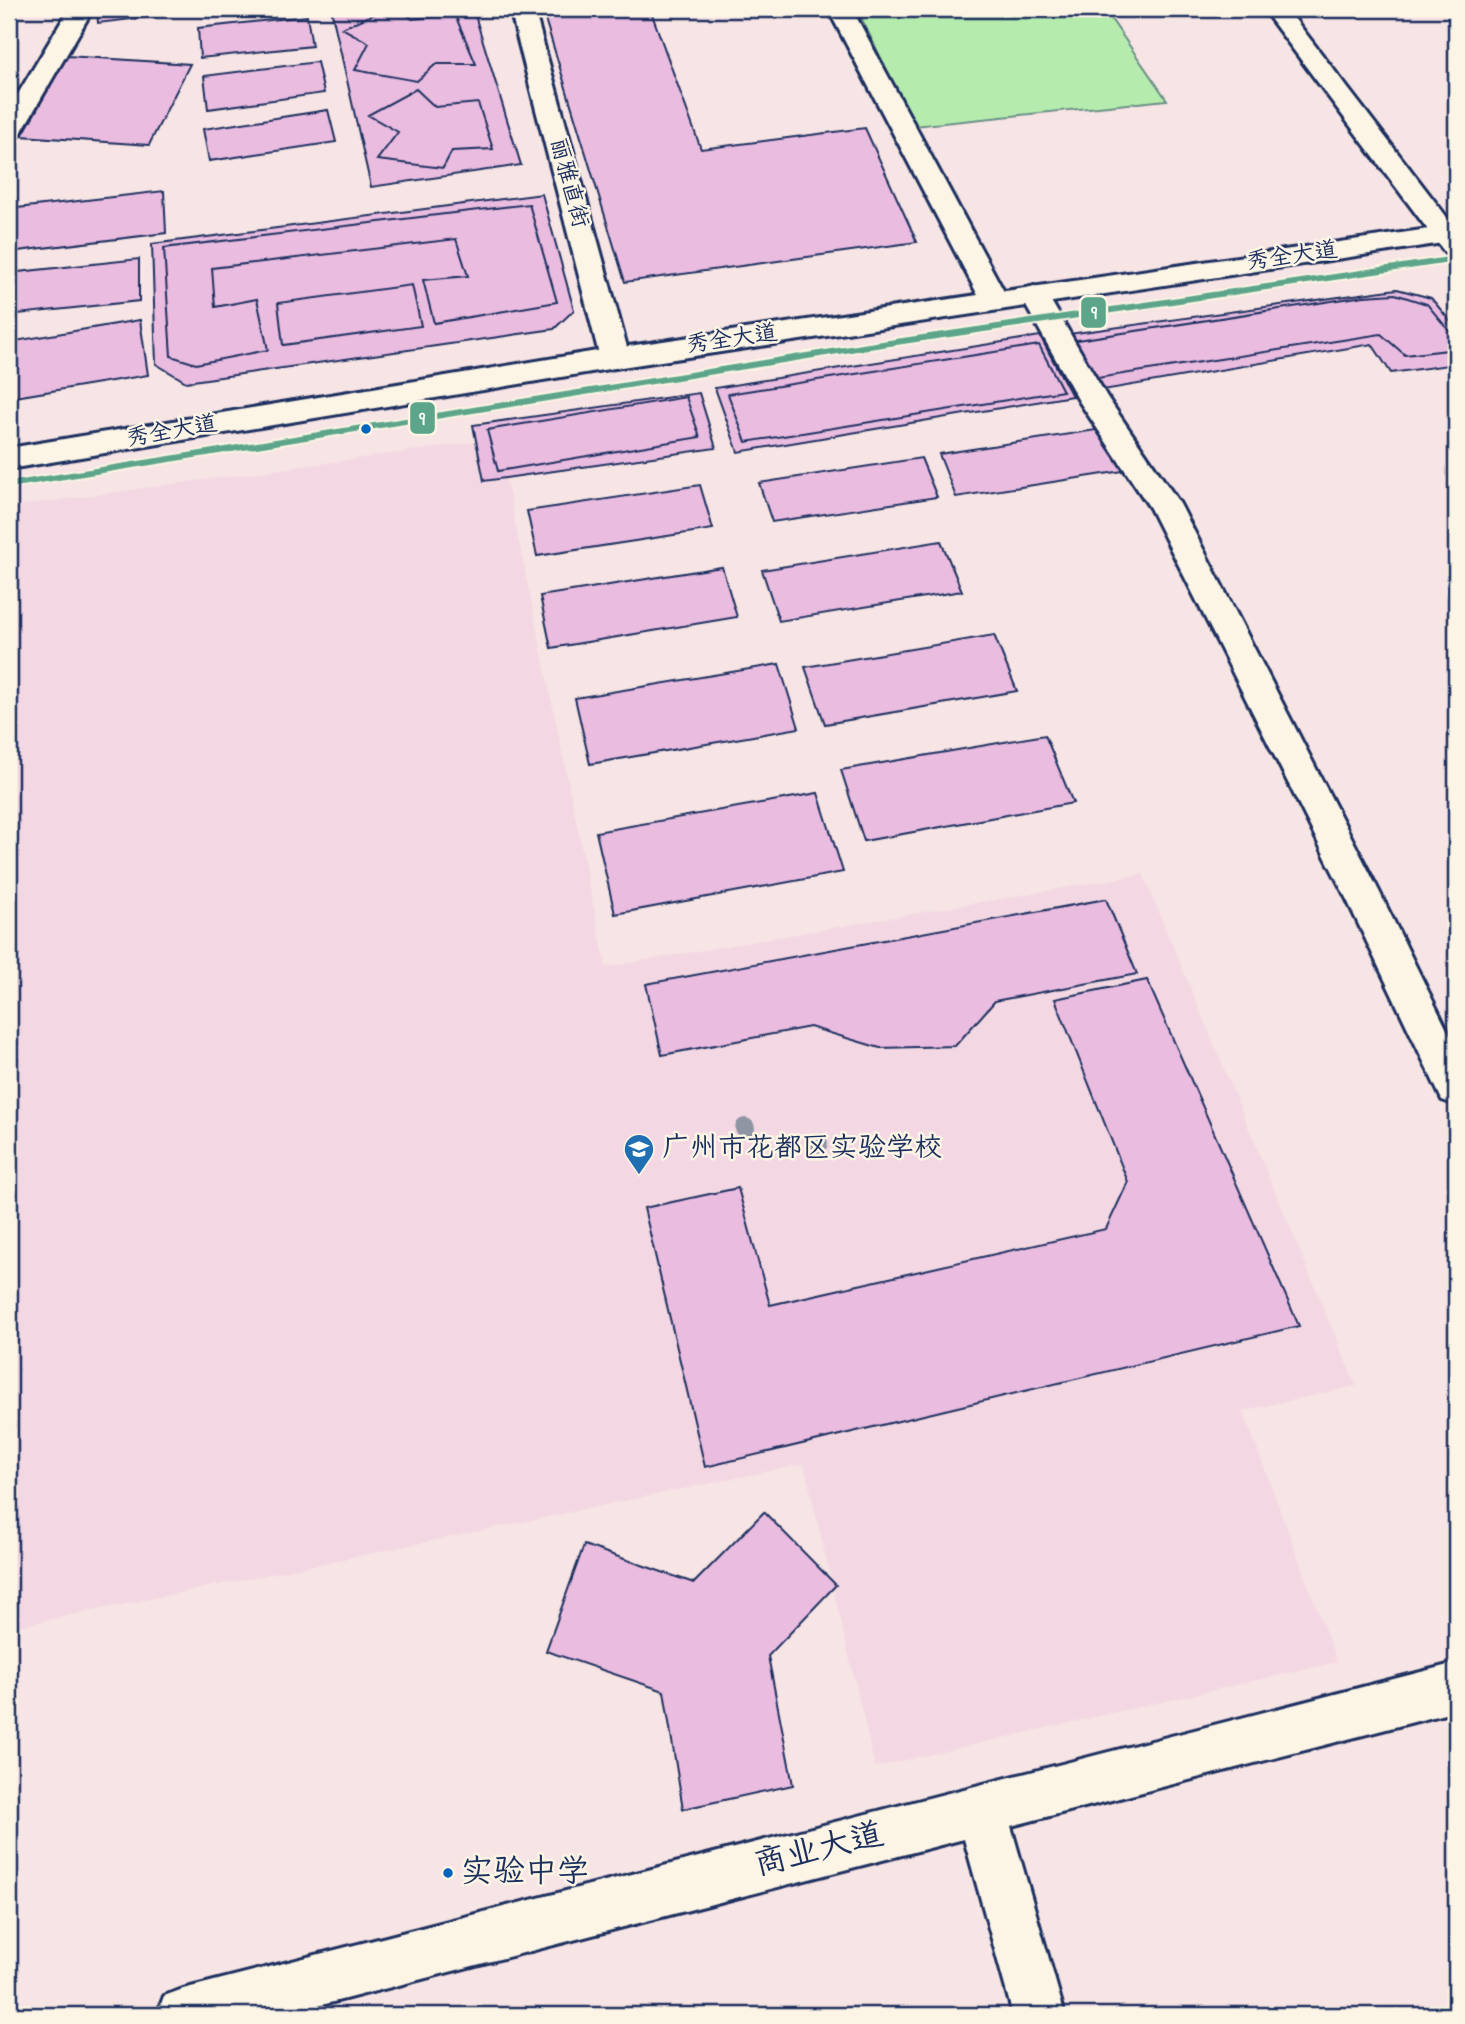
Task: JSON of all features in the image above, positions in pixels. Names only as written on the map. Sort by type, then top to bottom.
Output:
[{"type":"street","points":[[9,131],[80,9]]},
{"type":"street","name":"丽雅直街","points":[[522,9],[615,358]]},
{"type":"street","points":[[840,9],[995,301]]},
{"type":"street","points":[[1275,9],[1453,239]]},
{"type":"street","name":"秀全大道","points":[[9,459],[615,358],[1034,295],[1453,239]]},
{"type":"street","points":[[1034,295],[1094,401],[1164,504],[1366,901],[1456,1088]]},
{"type":"street","name":"商业大道","points":[[183,2015],[1456,1687]]},
{"type":"street","points":[[981,1809],[1039,2015]]},
{"type":"shaded area","name":"广州市花都区实验学校","points":[[498,439],[606,967],[1143,874],[1356,1386],[1243,1411],[1337,1662],[875,1767],[804,1464],[9,1628],[9,507]]},
{"type":"green space","points":[[857,9],[1104,9],[1167,100],[914,126]]},
{"type":"building","points":[[97,9],[219,9],[98,23]]},
{"type":"building","points":[[331,9],[473,9],[521,165],[371,187]]},
{"type":"building","points":[[386,9],[402,9],[412,19],[455,15],[476,64],[436,64],[417,81],[355,70],[369,43],[342,28]]},
{"type":"building","points":[[542,9],[650,9],[701,149],[865,128],[917,242],[625,282]]},
{"type":"building","points":[[307,16],[312,46],[200,58],[198,28]]},
{"type":"building","points":[[67,56],[190,64],[149,145],[22,136]]},
{"type":"building","points":[[317,62],[324,93],[208,109],[204,76]]},
{"type":"building","points":[[416,89],[435,107],[478,103],[493,149],[452,151],[443,168],[377,160],[398,132],[368,115]]},
{"type":"building","points":[[328,110],[336,142],[209,161],[203,129]]},
{"type":"building","points":[[164,191],[166,233],[9,252],[9,209]]},
{"type":"building","points":[[542,194],[574,310],[554,329],[186,382],[156,364],[152,244]]},
{"type":"building","points":[[529,204],[557,302],[434,323],[423,280],[468,276],[456,239],[212,268],[215,307],[257,299],[268,350],[196,364],[171,356],[164,248]]},
{"type":"building","points":[[139,259],[139,301],[9,315],[9,273]]},
{"type":"building","points":[[412,285],[421,326],[283,345],[278,303]]},
{"type":"building","points":[[1397,289],[1431,298],[1456,328],[1456,364],[1391,373],[1372,344],[1086,393],[1054,336]]},
{"type":"building","points":[[1395,294],[1427,304],[1456,339],[1456,349],[1405,355],[1381,334],[1091,379],[1064,342],[1364,296]]},
{"type":"building","points":[[140,320],[148,375],[9,398],[9,342]]},
{"type":"building","points":[[1040,336],[1072,396],[738,452],[715,388]]},
{"type":"building","points":[[1039,345],[1063,391],[746,442],[728,394]]},
{"type":"building","points":[[699,393],[716,448],[484,481],[473,425]]},
{"type":"building","points":[[686,397],[700,437],[498,471],[487,430]]},
{"type":"building","points":[[1102,429],[1123,471],[956,497],[939,454]]},
{"type":"building","points":[[921,458],[937,497],[772,522],[759,483]]},
{"type":"building","points":[[700,485],[713,529],[537,556],[527,511]]},
{"type":"building","points":[[941,541],[962,591],[779,621],[762,570]]},
{"type":"building","points":[[722,567],[737,617],[551,648],[540,596]]},
{"type":"building","points":[[994,635],[1017,691],[825,724],[805,667]]},
{"type":"building","points":[[779,664],[799,728],[590,764],[575,698]]},
{"type":"building","points":[[1045,735],[1073,803],[864,841],[841,770]]},
{"type":"building","points":[[818,793],[843,872],[615,914],[596,832]]},
{"type":"building","points":[[1106,899],[1137,974],[995,1001],[955,1046],[880,1048],[810,1027],[662,1055],[646,984]]},
{"type":"building","points":[[1147,980],[1299,1326],[705,1467],[644,1208],[738,1188],[770,1305],[1106,1229],[1128,1182],[1055,999]]},
{"type":"building","points":[[764,1512],[836,1585],[768,1656],[793,1785],[683,1809],[664,1691],[546,1651],[584,1545],[694,1583]]},
{"type":"transit line","name":"9","points":[[9,485],[869,346],[1456,259]]},
{"type":"place","name":"广州市花都区实验学校","points":[[639,1176]]},
{"type":"place","name":"实验中学","points":[[448,1873]]}]
